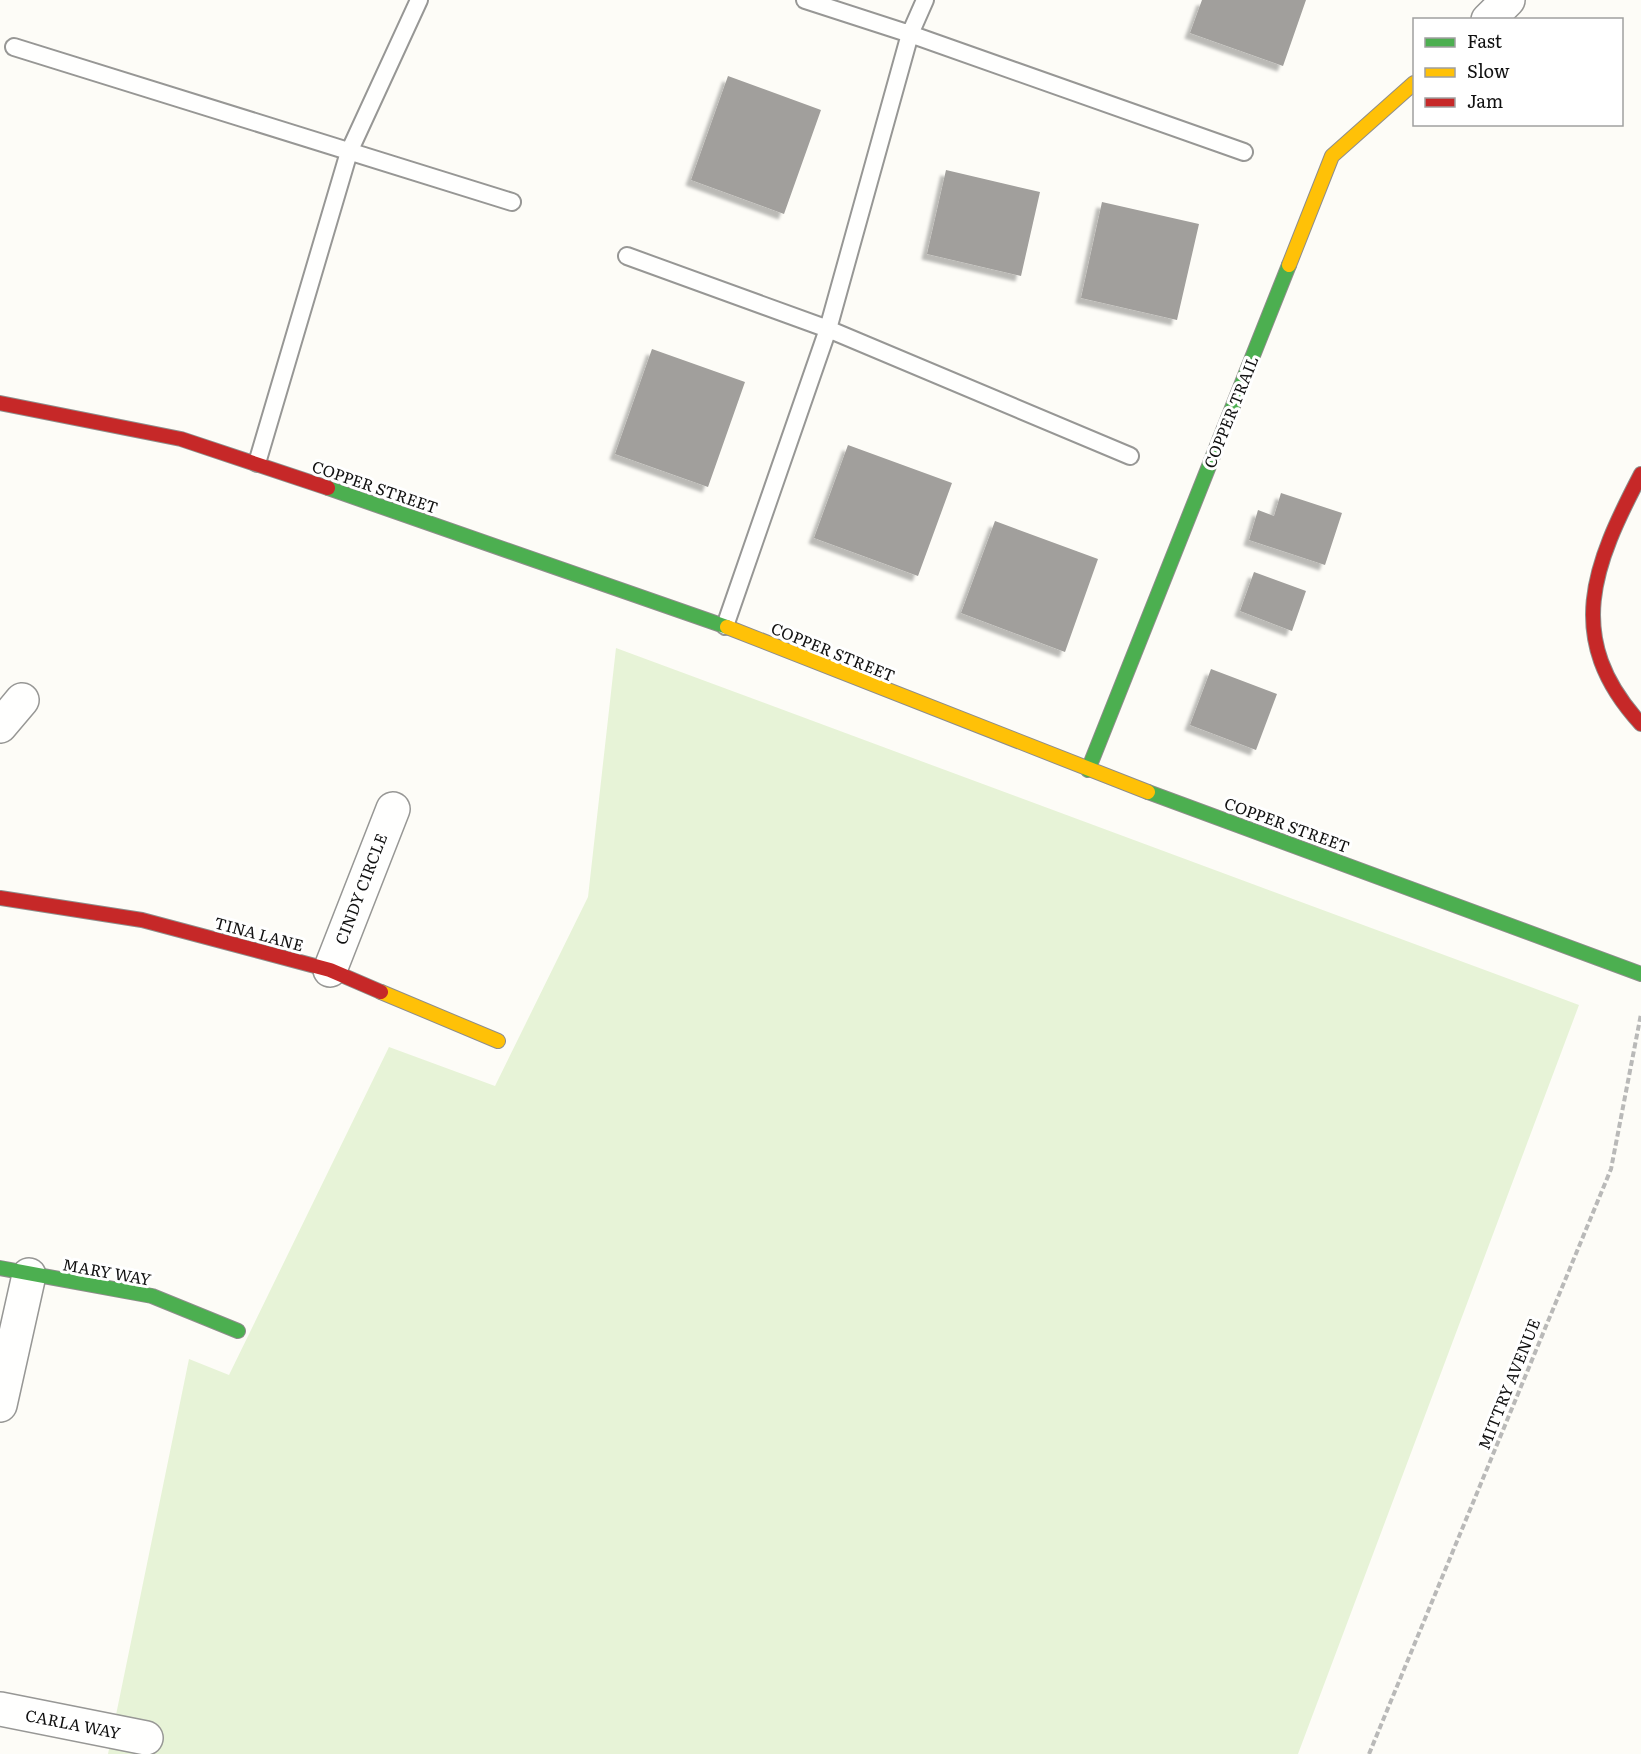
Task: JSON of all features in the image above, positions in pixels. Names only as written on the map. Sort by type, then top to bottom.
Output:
[{"type":"street","points":[[1490,18],[1508,0]]},
{"type":"street","name":"COPPER TRAIL","points":[[1088,770],[1332,156],[1413,84]]},
{"type":"street","name":"COPPER STREET","points":[[0,403],[181,439],[257,463],[724,626],[1088,770],[1641,974]]},
{"type":"street","points":[[1641,474],[1607,543],[1597,570],[1592,606],[1597,640],[1608,676],[1626,710],[1641,724]]},
{"type":"street","points":[[0,726],[22,700]]},
{"type":"street","name":"CINDY CIRCLE","points":[[330,970],[393,809]]},
{"type":"street","name":"TINA LANE","points":[[0,898],[142,920],[330,970],[498,1041]]},
{"type":"street","points":[[0,1405],[14,1272]]},
{"type":"street","name":"MARY WAY","points":[[14,1272],[152,1296],[238,1331]]},
{"type":"street","name":"CARLA WAY","points":[[0,1709],[146,1738]]},
{"type":"lane","points":[[257,463],[349,152],[419,0]]},
{"type":"lane","points":[[805,0],[910,34],[1244,152]]},
{"type":"lane","points":[[724,626],[828,329],[910,34],[925,0]]},
{"type":"lane","points":[[14,48],[512,202]]},
{"type":"lane","points":[[627,256],[828,329],[1130,456]]},
{"type":"path","name":"MITTRY AVENUE","points":[[1369,1754],[1611,1169],[1641,1014]]},
{"type":"green space","points":[[616,648],[1579,1005],[1298,1754],[108,1754],[189,1359],[229,1375],[389,1047],[495,1086],[588,897]]},
{"type":"building","points":[[1202,0],[1306,0],[1283,66],[1190,33]]},
{"type":"building","points":[[728,76],[821,110],[784,214],[691,180]]},
{"type":"building","points":[[946,170],[1040,192],[1021,276],[927,254]]},
{"type":"building","points":[[1102,202],[1199,224],[1177,320],[1081,298]]},
{"type":"building","points":[[652,349],[745,382],[708,487],[615,454]]},
{"type":"building","points":[[848,445],[952,483],[918,576],[814,538]]},
{"type":"building","points":[[1281,493],[1342,513],[1325,565],[1249,540],[1258,510],[1274,516]]},
{"type":"building","points":[[995,521],[1098,559],[1065,652],[961,613]]},
{"type":"building","points":[[1254,572],[1306,591],[1292,631],[1240,611]]},
{"type":"building","points":[[1211,669],[1277,694],[1256,750],[1190,725]]},
{"type":"traffic: fast","points":[[1088,770],[1289,265]]},
{"type":"traffic: fast","points":[[328,488],[727,627]]},
{"type":"traffic: fast","points":[[1148,792],[1641,974]]},
{"type":"traffic: fast","points":[[0,1268],[152,1296],[238,1331]]},
{"type":"traffic: slow","points":[[1289,265],[1332,156],[1413,84]]},
{"type":"traffic: slow","points":[[727,627],[1148,792]]},
{"type":"traffic: slow","points":[[381,992],[498,1041]]},
{"type":"traffic: jam","points":[[0,403],[181,439],[328,488]]},
{"type":"traffic: jam","points":[[1641,474],[1610,539],[1600,570],[1594,600],[1594,631],[1601,661],[1616,692],[1641,724]]},
{"type":"traffic: jam","points":[[0,898],[142,920],[330,970],[381,992]]}]
